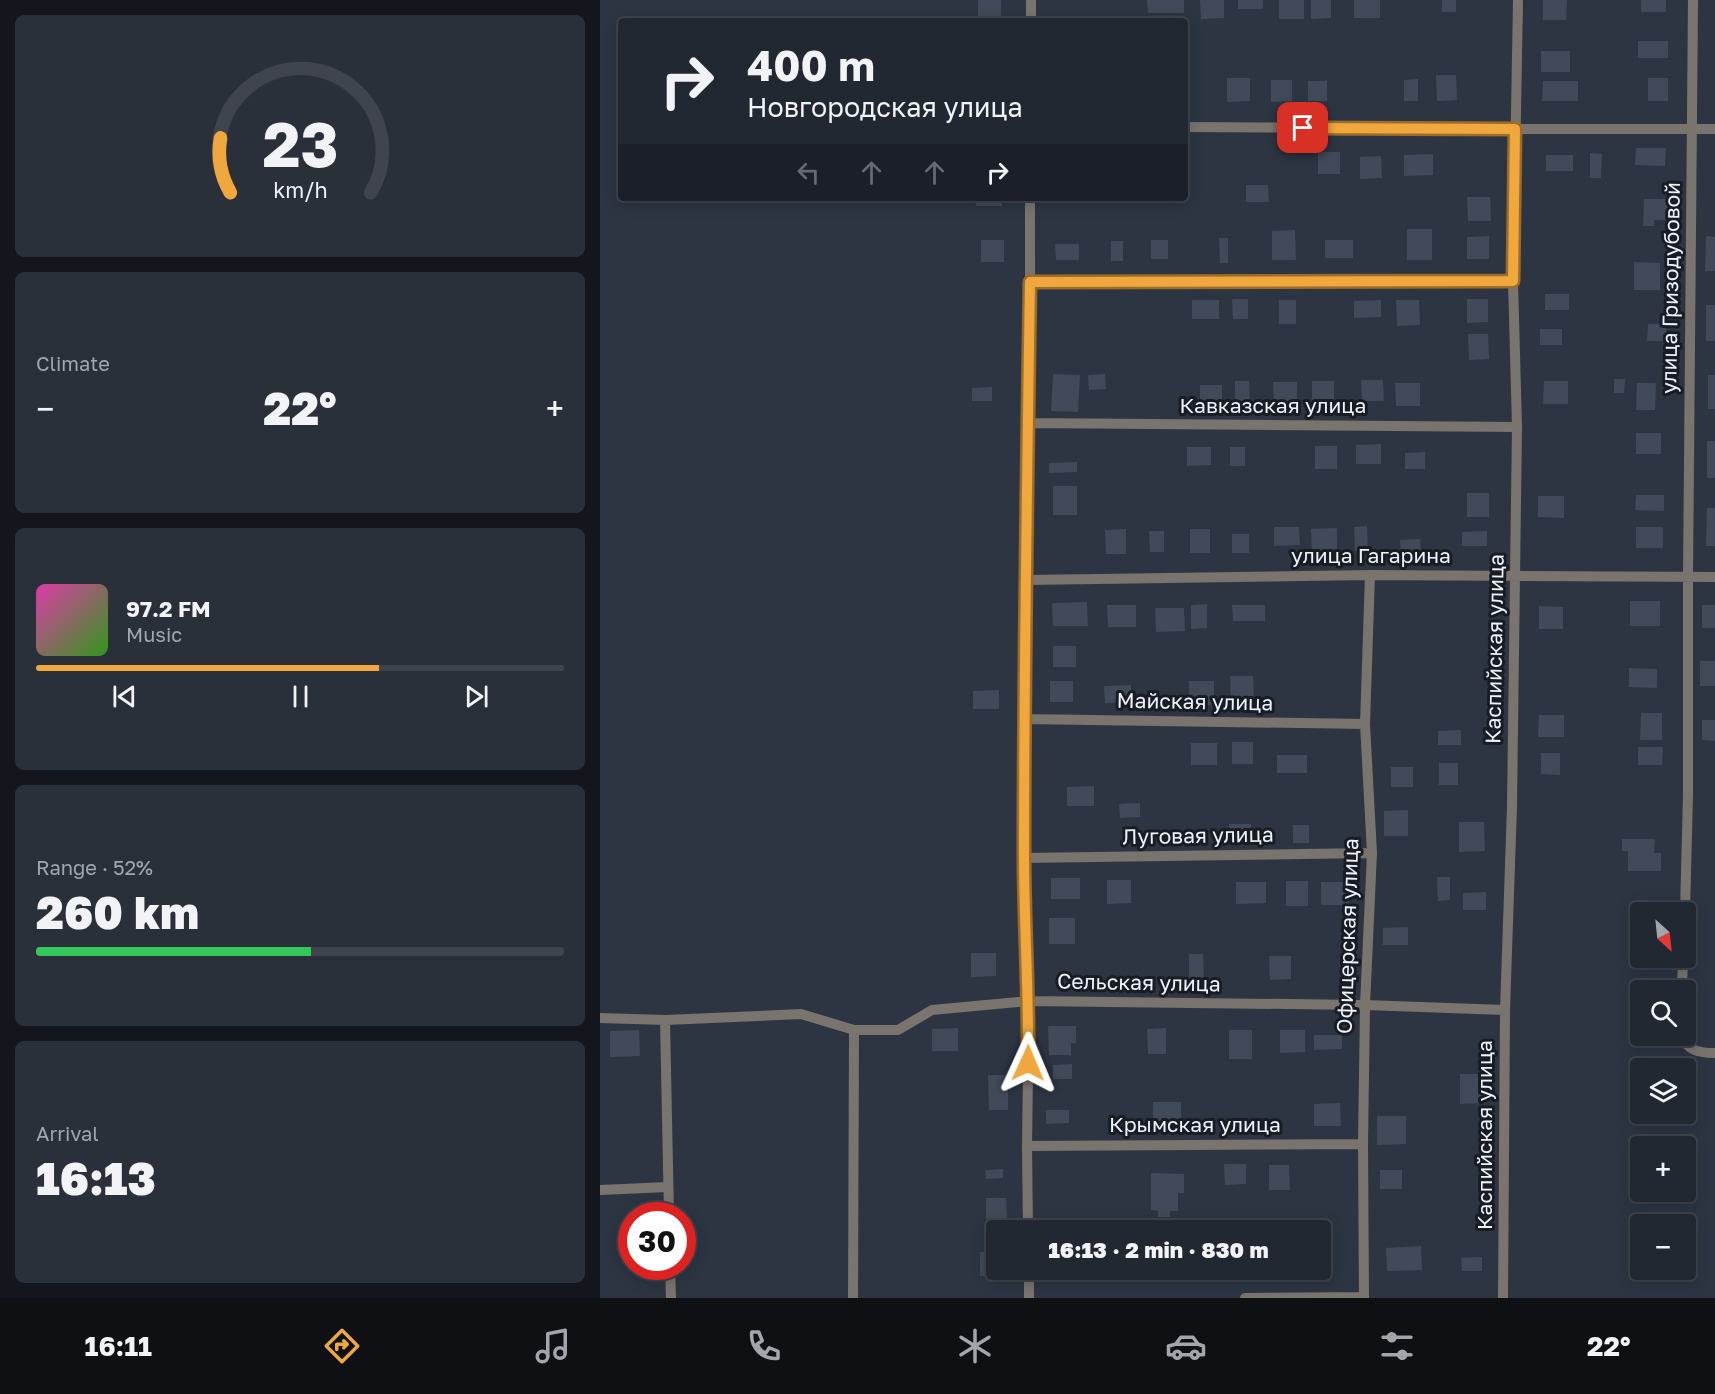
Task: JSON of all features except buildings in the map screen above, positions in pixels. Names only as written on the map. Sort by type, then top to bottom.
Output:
[{"type":"street","points":[[1031,0],[1031,18]]},
{"type":"street","name":"Каспийская улица","points":[[1503,1298],[1505,1010],[1512,806],[1517,427],[1513,281],[1518,0]]},
{"type":"street","name":"улица Гризодубовой","points":[[1685,902],[1688,795],[1693,0]]},
{"type":"street","points":[[1188,127],[1715,129]]},
{"type":"street","points":[[1028,1220],[1029,1001],[1024,858],[1024,719],[1030,201]]},
{"type":"street","points":[[1030,282],[1513,281]]},
{"type":"street","name":"Кавказская улица","points":[[1028,423],[1517,427]]},
{"type":"street","name":"улица Гагарина","points":[[1027,580],[1370,574],[1715,577]]},
{"type":"street","name":"Офицерская улица","points":[[1364,1297],[1365,1005],[1372,853],[1365,724],[1370,574]]},
{"type":"street","name":"Майская улица","points":[[1024,719],[1365,724]]},
{"type":"street","name":"Луговая улица","points":[[1024,858],[1372,853]]},
{"type":"street","name":"Сельская улица","points":[[600,1018],[665,1020],[801,1014],[854,1030],[898,1030],[932,1010],[1029,1001],[1365,1005],[1505,1010]]},
{"type":"street","points":[[665,1020],[669,1202]]},
{"type":"street","points":[[853,1298],[854,1030]]},
{"type":"street","points":[[1688,1046],[1693,1050],[1715,1053]]},
{"type":"street","name":"Крымская улица","points":[[1027,1146],[1363,1144]]},
{"type":"street","points":[[600,1190],[668,1187]]},
{"type":"street","points":[[670,1280],[671,1298]]},
{"type":"street","points":[[1029,1280],[1029,1298]]},
{"type":"street","points":[[1245,1298],[1364,1297]]},
{"type":"route","points":[[1028,1063],[1024,719],[1030,282],[1513,281],[1515,129],[1303,128]]}]
